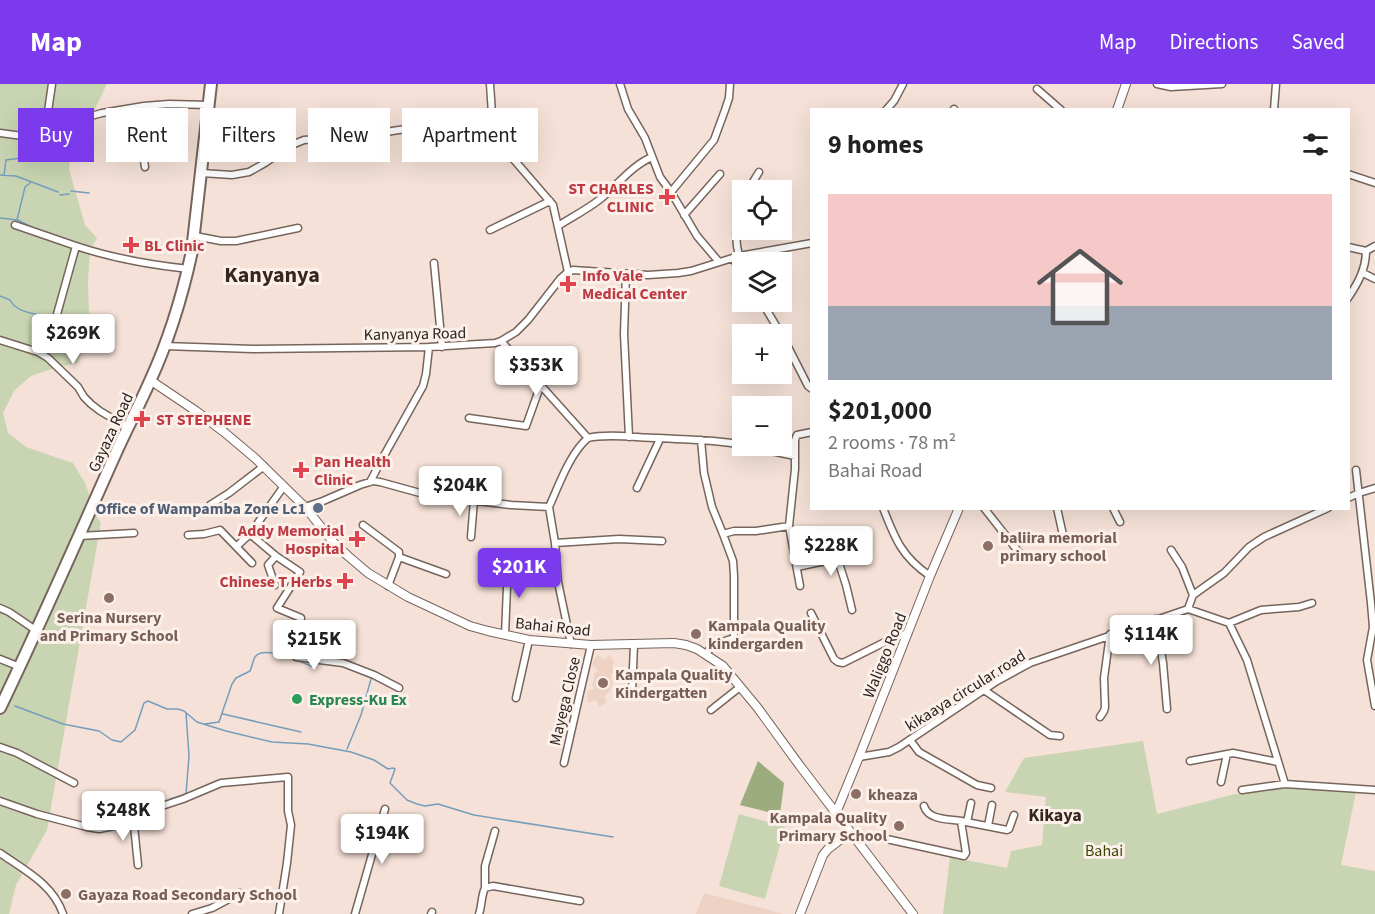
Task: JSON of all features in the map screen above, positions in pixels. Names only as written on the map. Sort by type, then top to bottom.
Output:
[{"type":"main road","name":"Gayaza Road","points":[[0,708],[37,631],[164,346],[189,270],[195,236],[211,84]]},
{"type":"street","points":[[48,108],[52,84]]},
{"type":"street","points":[[490,84],[492,108]]},
{"type":"street","points":[[620,84],[625,102],[645,138],[660,177],[703,244],[719,262]]},
{"type":"street","points":[[671,192],[714,140],[729,98],[730,84]]},
{"type":"street","points":[[888,108],[903,84]]},
{"type":"street","points":[[1118,108],[1126,84]]},
{"type":"street","points":[[1157,84],[1171,87],[1222,84]]},
{"type":"street","points":[[1274,108],[1276,84]]},
{"type":"street","points":[[1037,89],[1059,108]]},
{"type":"street","points":[[135,108],[169,104],[209,105]]},
{"type":"street","points":[[201,173],[232,175],[249,172],[290,146],[304,140],[402,130]]},
{"type":"street","points":[[0,133],[18,135]]},
{"type":"street","points":[[558,226],[591,206],[613,189],[638,164],[652,157]]},
{"type":"street","points":[[144,162],[145,166]]},
{"type":"street","points":[[517,162],[555,210],[568,272],[580,270],[648,275],[678,273],[732,258]]},
{"type":"street","points":[[754,180],[759,172]]},
{"type":"street","points":[[684,215],[720,174]]},
{"type":"street","points":[[1350,175],[1375,183]]},
{"type":"street","points":[[490,230],[550,201]]},
{"type":"street","points":[[15,225],[99,254],[189,270]]},
{"type":"street","points":[[195,236],[221,241],[236,241],[298,228]]},
{"type":"street","points":[[760,252],[810,243]]},
{"type":"street","points":[[43,354],[54,325],[76,246]]},
{"type":"street","points":[[1350,247],[1366,251],[1375,246]]},
{"type":"street","points":[[1350,295],[1363,273],[1366,251]]},
{"type":"street","points":[[434,263],[442,346]]},
{"type":"street","name":"Kanyanya Road","points":[[164,346],[252,349],[488,344],[501,341],[516,332],[568,272]]},
{"type":"street","points":[[1363,273],[1375,279]]},
{"type":"street","points":[[626,274],[624,334],[629,437]]},
{"type":"street","points":[[0,340],[43,354],[78,387],[91,404],[127,427]]},
{"type":"street","points":[[501,341],[588,438]]},
{"type":"street","points":[[370,482],[423,386],[429,347]]},
{"type":"street","points":[[792,356],[810,388]]},
{"type":"street","name":"Bahai Road","points":[[150,380],[224,432],[264,466],[305,507],[333,542],[348,556],[368,573],[408,597],[470,626],[530,640],[591,645],[674,643],[686,645],[706,654],[723,666],[757,707],[913,914]]},
{"type":"street","points":[[469,418],[526,426],[541,384]]},
{"type":"street","points":[[800,586],[789,526],[790,504],[795,469],[796,436],[810,432]]},
{"type":"street","points":[[571,644],[558,582],[549,507],[581,445],[588,438],[629,437],[732,444]]},
{"type":"street","points":[[637,488],[660,439]]},
{"type":"street","points":[[701,440],[711,507],[731,555],[734,576],[734,638],[715,644],[706,654]]},
{"type":"street","points":[[210,505],[264,466]]},
{"type":"street","points":[[1356,470],[1372,619],[1367,660],[1375,706]]},
{"type":"street","points":[[305,507],[370,482],[380,482],[428,494],[511,505],[549,507]]},
{"type":"street","points":[[237,546],[250,534],[284,486]]},
{"type":"street","points":[[1350,497],[1375,488]]},
{"type":"street","points":[[471,537],[474,500]]},
{"type":"street","points":[[884,510],[896,540],[905,554],[930,576]]},
{"type":"street","name":"Waliggo Road","points":[[836,813],[958,510]]},
{"type":"street","points":[[986,510],[1021,555]]},
{"type":"street","points":[[1057,510],[1063,536]]},
{"type":"street","points":[[1114,510],[1120,522]]},
{"type":"street","points":[[1312,603],[1299,607],[1261,610],[1228,623],[1188,609],[1193,595],[1224,573],[1256,542],[1325,510]]},
{"type":"street","points":[[363,525],[399,552],[388,586]]},
{"type":"street","points":[[723,534],[789,526]]},
{"type":"street","points":[[188,535],[220,530],[252,563]]},
{"type":"street","points":[[79,536],[134,533]]},
{"type":"street","points":[[250,534],[300,572],[278,608],[301,618],[296,657],[343,663],[364,670],[399,688]]},
{"type":"street","points":[[555,543],[619,539],[663,541]]},
{"type":"street","points":[[1171,550],[1182,567],[1193,595]]},
{"type":"street","points":[[275,585],[268,565],[276,556]]},
{"type":"street","points":[[399,557],[446,574]]},
{"type":"street","points":[[797,567],[838,560],[852,610]]},
{"type":"street","points":[[506,635],[508,563]]},
{"type":"street","points":[[0,608],[37,631]]},
{"type":"street","name":"kikaaya circular road","points":[[859,757],[889,752],[899,747],[997,681],[1030,663],[1188,609]]},
{"type":"street","points":[[811,613],[834,660],[838,662],[843,663],[908,633]]},
{"type":"street","points":[[1156,619],[1167,709]]},
{"type":"street","points":[[1228,623],[1247,660],[1285,784]]},
{"type":"street","points":[[1100,717],[1105,707],[1104,678],[1110,634]]},
{"type":"street","points":[[516,698],[530,640]]},
{"type":"street","points":[[632,693],[634,644]]},
{"type":"street","name":"Mayega Close","points":[[564,763],[591,645]]},
{"type":"street","points":[[0,659],[20,667]]},
{"type":"street","points":[[711,710],[740,687]]},
{"type":"street","points":[[984,690],[1050,735],[1060,736]]},
{"type":"street","points":[[910,740],[919,752],[977,785],[991,788]]},
{"type":"street","points":[[0,747],[17,753],[74,783]]},
{"type":"street","points":[[1190,761],[1233,753],[1278,762]]},
{"type":"street","points":[[1221,782],[1227,754]]},
{"type":"street","points":[[0,801],[37,814],[99,829],[114,826],[133,816],[221,783],[288,777],[288,811],[291,825],[279,914]]},
{"type":"street","points":[[1242,790],[1285,784],[1375,790]]},
{"type":"street","points":[[800,914],[824,855],[828,849],[852,834],[964,856],[966,853],[964,821],[971,803]]},
{"type":"street","points":[[924,806],[930,816],[1009,829],[1014,815]]},
{"type":"street","points":[[988,826],[992,806]]},
{"type":"street","points":[[356,914],[385,809]]},
{"type":"street","points":[[133,816],[138,865]]},
{"type":"street","points":[[478,914],[485,888],[485,866],[495,831]]},
{"type":"street","points":[[0,853],[45,885],[63,914]]},
{"type":"street","points":[[485,888],[493,886],[580,901]]},
{"type":"street","points":[[192,914],[212,908],[240,894]]},
{"type":"shaded area","name":"Kampala Quality Kindergatten","points":[[597,655],[604,660],[609,655],[615,663],[612,665],[614,674],[611,674],[613,681],[610,692],[604,697],[607,702],[599,707],[596,700],[588,703],[587,692],[594,688],[592,685],[594,673],[598,671],[592,664]]},
{"type":"shaded area","points":[[704,893],[784,914],[696,914]]},
{"type":"green space","points":[[0,84],[107,84],[94,110],[94,108],[18,108],[18,162],[69,162],[69,169],[85,225],[97,238],[90,250],[89,315],[84,345],[78,363],[31,376],[14,391],[3,413],[8,433],[26,447],[73,463],[85,483],[101,522],[47,830],[16,885],[9,914],[0,914]]},
{"type":"green space","name":"Bahai","points":[[1143,741],[1157,814],[1235,794],[1291,788],[1356,792],[1341,865],[1375,871],[1375,914],[943,914],[950,857],[1007,868],[1011,851],[1042,845],[1046,797],[1005,792],[1024,758]]},
{"type":"green space","points":[[758,761],[784,783],[780,815],[740,805]]},
{"type":"green space","points":[[739,814],[785,827],[765,899],[719,886]]},
{"type":"waterway","points":[[4,175],[6,160],[18,158]]},
{"type":"waterway","points":[[0,175],[16,176],[58,192]]},
{"type":"waterway","points":[[0,218],[17,220],[25,187],[30,183]]},
{"type":"waterway","points":[[71,191],[89,193]]},
{"type":"waterway","points":[[60,195],[69,194]]},
{"type":"waterway","points":[[18,220],[35,229]]},
{"type":"waterway","points":[[40,230],[55,236]]},
{"type":"waterway","points":[[0,296],[10,300],[19,309],[38,315]]},
{"type":"waterway","points":[[205,724],[219,722],[232,684],[236,678],[250,671],[255,657],[260,654],[274,653],[314,667]]},
{"type":"waterway","points":[[347,749],[361,715],[371,679]]},
{"type":"waterway","points":[[15,706],[63,724],[99,731],[112,740],[121,742],[135,730],[144,703],[148,701],[167,709],[184,711],[197,722],[226,731],[272,742],[308,744],[351,752],[374,760],[388,769],[395,769],[390,783],[407,800],[417,804],[425,806],[438,804],[474,815],[613,837]]},
{"type":"waterway","points":[[170,799],[186,794],[189,756],[186,713]]},
{"type":"waterway","points":[[223,714],[301,732]]},
{"type":"place","name":"ST CHARLES CLINIC","points":[[667,197]]},
{"type":"place","name":"BL Clinic","points":[[131,245]]},
{"type":"place","name":"Info Vale Medical Center","points":[[568,284]]},
{"type":"place","name":"ST STEPHENE","points":[[142,419]]},
{"type":"place","name":"Pan Health Clinic","points":[[301,470]]},
{"type":"place","name":"Office of Wampamba Zone Lc1","points":[[318,508]]},
{"type":"place","name":"Addy Memorial Hospital","points":[[357,539]]},
{"type":"place","name":"baliira memorial primary school","points":[[988,546]]},
{"type":"place","name":"Chinese T Herbs","points":[[345,581]]},
{"type":"place","name":"Serina Nursery and Primary School","points":[[109,598]]},
{"type":"place","name":"Kampala Quality kindergarden","points":[[696,634]]},
{"type":"place","name":"Kampala Quality Kindergatten","points":[[603,683]]},
{"type":"place","name":"Express-Ku Ex","points":[[297,699]]},
{"type":"place","name":"kheaza","points":[[856,794]]},
{"type":"place","name":"Kampala Quality Primary School","points":[[899,826]]},
{"type":"place","name":"Gayaza Road Secondary School","points":[[66,894]]},
{"type":"district","name":"Kanyanya","points":[[272,274]]},
{"type":"district","name":"Kikaya","points":[[1055,815]]}]
